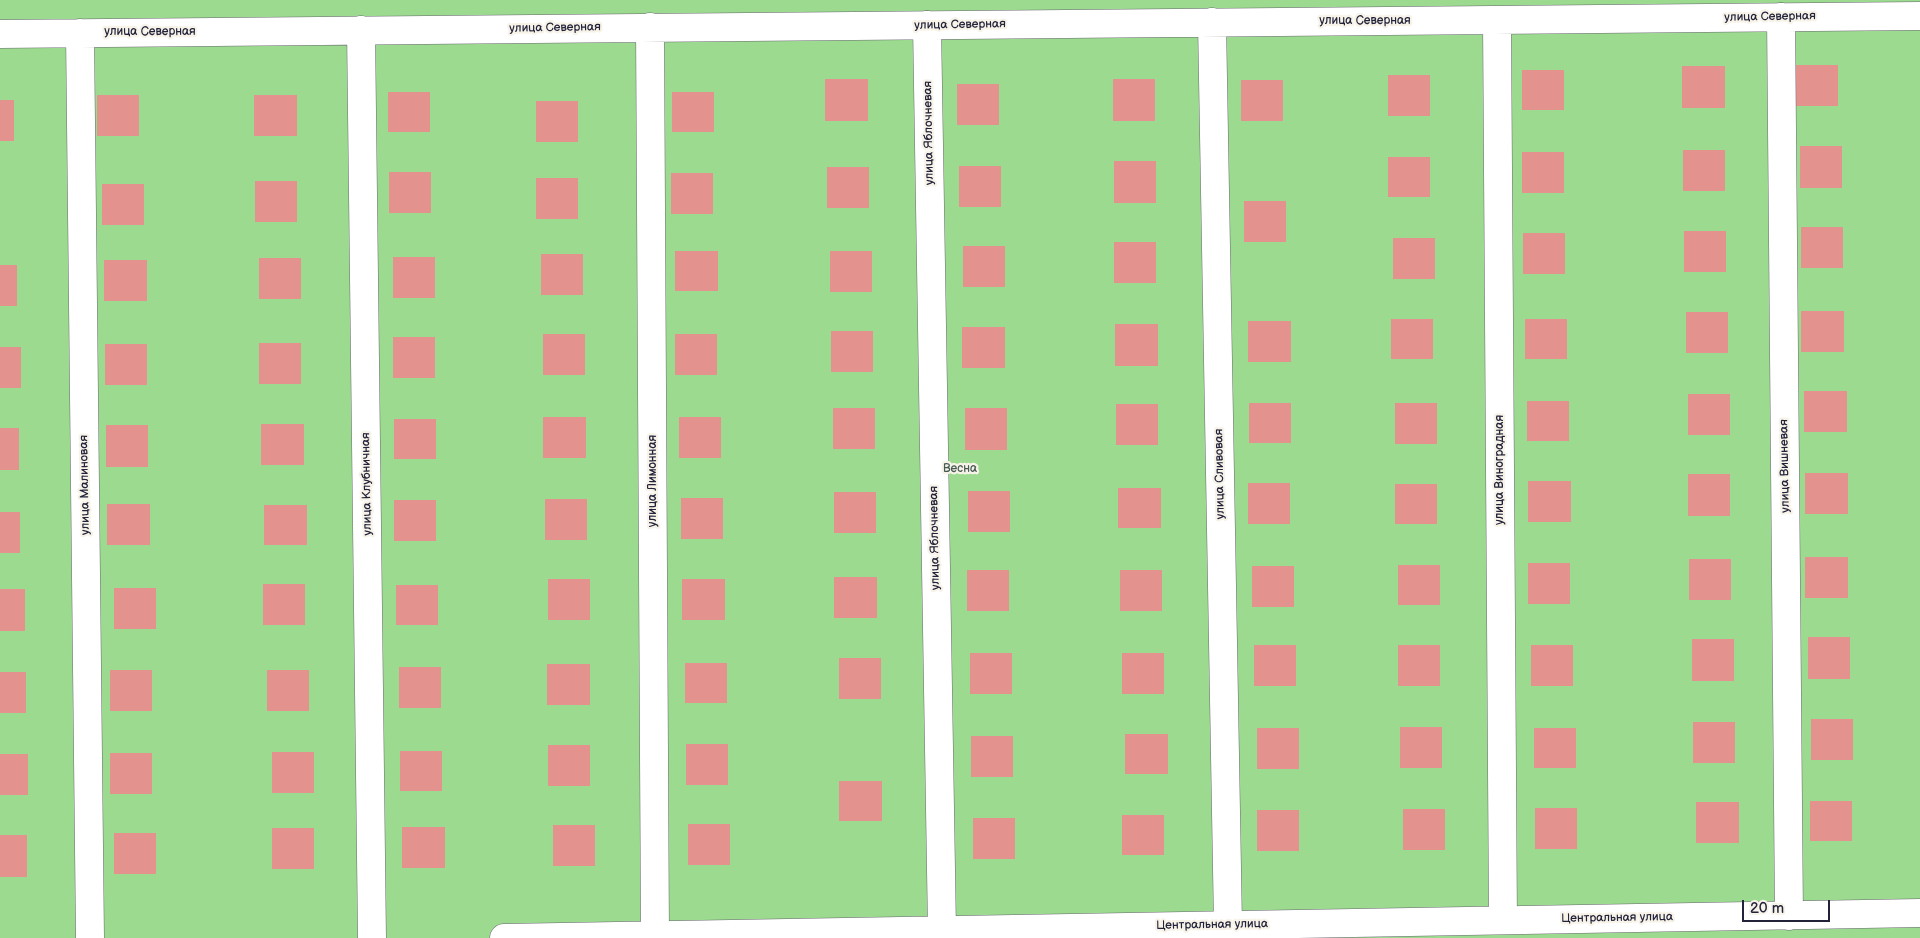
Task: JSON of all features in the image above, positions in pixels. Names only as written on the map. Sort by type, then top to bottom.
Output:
[{"type":"street","name":"улица Северная","points":[[0,34],[1920,16]]},
{"type":"street","name":"улица Вишневая","points":[[1781,17],[1789,916]]},
{"type":"street","name":"улица Виноградная","points":[[1497,20],[1503,920]]},
{"type":"street","name":"улица Сливовая","points":[[1212,22],[1228,925]]},
{"type":"street","name":"улица Яблочневая","points":[[927,25],[942,930]]},
{"type":"street","name":"улица Лимонная","points":[[650,28],[655,935]]},
{"type":"street","name":"улица Клубничная","points":[[361,30],[372,938]]},
{"type":"street","name":"улица Малиновая","points":[[80,33],[90,938]]},
{"type":"street","name":"Центральная улица","points":[[504,938],[1920,913]]},
{"type":"green space","name":"Весна","points":[[0,0],[1920,0],[1920,938],[0,938]]},
{"type":"building","points":[[1796,65],[1838,65],[1838,106],[1796,106]]},
{"type":"building","points":[[1682,66],[1725,66],[1725,108],[1682,108]]},
{"type":"building","points":[[1522,70],[1564,70],[1564,110],[1522,110]]},
{"type":"building","points":[[1388,75],[1430,75],[1430,116],[1388,116]]},
{"type":"building","points":[[825,79],[868,79],[868,121],[825,121]]},
{"type":"building","points":[[1113,79],[1155,79],[1155,121],[1113,121]]},
{"type":"building","points":[[1241,80],[1283,80],[1283,121],[1241,121]]},
{"type":"building","points":[[957,84],[999,84],[999,125],[957,125]]},
{"type":"building","points":[[388,92],[430,92],[430,132],[388,132]]},
{"type":"building","points":[[672,92],[714,92],[714,132],[672,132]]},
{"type":"building","points":[[97,95],[139,95],[139,136],[97,136]]},
{"type":"building","points":[[254,95],[297,95],[297,136],[254,136]]},
{"type":"building","points":[[0,100],[14,100],[14,141],[0,141]]},
{"type":"building","points":[[536,101],[578,101],[578,142],[536,142]]},
{"type":"building","points":[[1800,146],[1842,146],[1842,188],[1800,188]]},
{"type":"building","points":[[1683,150],[1725,150],[1725,191],[1683,191]]},
{"type":"building","points":[[1522,152],[1564,152],[1564,193],[1522,193]]},
{"type":"building","points":[[1388,157],[1430,157],[1430,197],[1388,197]]},
{"type":"building","points":[[1114,161],[1156,161],[1156,203],[1114,203]]},
{"type":"building","points":[[959,166],[1001,166],[1001,207],[959,207]]},
{"type":"building","points":[[827,167],[869,167],[869,208],[827,208]]},
{"type":"building","points":[[389,172],[431,172],[431,213],[389,213]]},
{"type":"building","points":[[671,173],[713,173],[713,214],[671,214]]},
{"type":"building","points":[[536,178],[578,178],[578,219],[536,219]]},
{"type":"building","points":[[255,181],[297,181],[297,222],[255,222]]},
{"type":"building","points":[[102,184],[144,184],[144,225],[102,225]]},
{"type":"building","points":[[1244,201],[1286,201],[1286,242],[1244,242]]},
{"type":"building","points":[[1801,227],[1843,227],[1843,268],[1801,268]]},
{"type":"building","points":[[1684,231],[1726,231],[1726,272],[1684,272]]},
{"type":"building","points":[[1523,233],[1565,233],[1565,274],[1523,274]]},
{"type":"building","points":[[1393,238],[1435,238],[1435,279],[1393,279]]},
{"type":"building","points":[[1114,242],[1156,242],[1156,283],[1114,283]]},
{"type":"building","points":[[963,246],[1005,246],[1005,287],[963,287]]},
{"type":"building","points":[[675,251],[718,251],[718,291],[675,291]]},
{"type":"building","points":[[830,251],[872,251],[872,292],[830,292]]},
{"type":"building","points":[[541,254],[583,254],[583,295],[541,295]]},
{"type":"building","points":[[393,257],[435,257],[435,298],[393,298]]},
{"type":"building","points":[[259,258],[301,258],[301,299],[259,299]]},
{"type":"building","points":[[104,260],[147,260],[147,301],[104,301]]},
{"type":"building","points":[[0,265],[17,265],[17,306],[0,306]]},
{"type":"building","points":[[1801,311],[1844,311],[1844,352],[1801,352]]},
{"type":"building","points":[[1686,312],[1728,312],[1728,353],[1686,353]]},
{"type":"building","points":[[1391,319],[1433,319],[1433,359],[1391,359]]},
{"type":"building","points":[[1525,319],[1567,319],[1567,359],[1525,359]]},
{"type":"building","points":[[1248,321],[1291,321],[1291,362],[1248,362]]},
{"type":"building","points":[[1115,324],[1158,324],[1158,366],[1115,366]]},
{"type":"building","points":[[962,327],[1005,327],[1005,368],[962,368]]},
{"type":"building","points":[[831,331],[873,331],[873,372],[831,372]]},
{"type":"building","points":[[543,334],[585,334],[585,375],[543,375]]},
{"type":"building","points":[[675,334],[717,334],[717,375],[675,375]]},
{"type":"building","points":[[393,337],[435,337],[435,378],[393,378]]},
{"type":"building","points":[[259,343],[301,343],[301,384],[259,384]]},
{"type":"building","points":[[105,344],[147,344],[147,385],[105,385]]},
{"type":"building","points":[[0,347],[21,347],[21,388],[0,388]]},
{"type":"building","points":[[1804,391],[1847,391],[1847,432],[1804,432]]},
{"type":"building","points":[[1688,394],[1730,394],[1730,435],[1688,435]]},
{"type":"building","points":[[1527,401],[1569,401],[1569,441],[1527,441]]},
{"type":"building","points":[[1249,403],[1291,403],[1291,443],[1249,443]]},
{"type":"building","points":[[1395,403],[1437,403],[1437,444],[1395,444]]},
{"type":"building","points":[[1116,404],[1158,404],[1158,445],[1116,445]]},
{"type":"building","points":[[833,408],[875,408],[875,449],[833,449]]},
{"type":"building","points":[[965,408],[1007,408],[1007,450],[965,450]]},
{"type":"building","points":[[543,417],[586,417],[586,458],[543,458]]},
{"type":"building","points":[[679,417],[721,417],[721,458],[679,458]]},
{"type":"building","points":[[394,419],[436,419],[436,459],[394,459]]},
{"type":"building","points":[[261,424],[304,424],[304,465],[261,465]]},
{"type":"building","points":[[106,425],[148,425],[148,467],[106,467]]},
{"type":"building","points":[[0,428],[19,428],[19,470],[0,470]]},
{"type":"building","points":[[1805,473],[1848,473],[1848,514],[1805,514]]},
{"type":"building","points":[[1688,474],[1730,474],[1730,516],[1688,516]]},
{"type":"building","points":[[1528,481],[1571,481],[1571,522],[1528,522]]},
{"type":"building","points":[[1248,483],[1290,483],[1290,524],[1248,524]]},
{"type":"building","points":[[1395,484],[1437,484],[1437,524],[1395,524]]},
{"type":"building","points":[[1118,488],[1161,488],[1161,528],[1118,528]]},
{"type":"building","points":[[968,491],[1010,491],[1010,532],[968,532]]},
{"type":"building","points":[[834,492],[876,492],[876,533],[834,533]]},
{"type":"building","points":[[681,498],[723,498],[723,539],[681,539]]},
{"type":"building","points":[[545,499],[587,499],[587,540],[545,540]]},
{"type":"building","points":[[394,500],[436,500],[436,541],[394,541]]},
{"type":"building","points":[[107,504],[150,504],[150,545],[107,545]]},
{"type":"building","points":[[264,505],[307,505],[307,545],[264,545]]},
{"type":"building","points":[[0,512],[20,512],[20,553],[0,553]]},
{"type":"building","points":[[1805,557],[1848,557],[1848,598],[1805,598]]},
{"type":"building","points":[[1689,559],[1731,559],[1731,600],[1689,600]]},
{"type":"building","points":[[1528,563],[1570,563],[1570,604],[1528,604]]},
{"type":"building","points":[[1398,565],[1440,565],[1440,605],[1398,605]]},
{"type":"building","points":[[1252,566],[1294,566],[1294,607],[1252,607]]},
{"type":"building","points":[[967,570],[1009,570],[1009,611],[967,611]]},
{"type":"building","points":[[1120,570],[1162,570],[1162,611],[1120,611]]},
{"type":"building","points":[[834,577],[877,577],[877,618],[834,618]]},
{"type":"building","points":[[548,579],[590,579],[590,620],[548,620]]},
{"type":"building","points":[[682,579],[725,579],[725,620],[682,620]]},
{"type":"building","points":[[263,584],[305,584],[305,625],[263,625]]},
{"type":"building","points":[[396,585],[438,585],[438,625],[396,625]]},
{"type":"building","points":[[114,588],[156,588],[156,629],[114,629]]},
{"type":"building","points":[[0,589],[25,589],[25,631],[0,631]]},
{"type":"building","points":[[1808,637],[1850,637],[1850,679],[1808,679]]},
{"type":"building","points":[[1692,639],[1734,639],[1734,681],[1692,681]]},
{"type":"building","points":[[1254,645],[1296,645],[1296,686],[1254,686]]},
{"type":"building","points":[[1398,645],[1440,645],[1440,686],[1398,686]]},
{"type":"building","points":[[1531,645],[1573,645],[1573,686],[1531,686]]},
{"type":"building","points":[[970,653],[1012,653],[1012,694],[970,694]]},
{"type":"building","points":[[1122,653],[1164,653],[1164,694],[1122,694]]},
{"type":"building","points":[[839,658],[881,658],[881,699],[839,699]]},
{"type":"building","points":[[685,663],[727,663],[727,703],[685,703]]},
{"type":"building","points":[[547,664],[590,664],[590,705],[547,705]]},
{"type":"building","points":[[399,667],[441,667],[441,708],[399,708]]},
{"type":"building","points":[[110,670],[152,670],[152,711],[110,711]]},
{"type":"building","points":[[267,670],[309,670],[309,711],[267,711]]},
{"type":"building","points":[[0,672],[26,672],[26,713],[0,713]]},
{"type":"building","points":[[1811,719],[1853,719],[1853,760],[1811,760]]},
{"type":"building","points":[[1693,722],[1735,722],[1735,763],[1693,763]]},
{"type":"building","points":[[1400,727],[1442,727],[1442,768],[1400,768]]},
{"type":"building","points":[[1257,728],[1299,728],[1299,769],[1257,769]]},
{"type":"building","points":[[1534,728],[1576,728],[1576,768],[1534,768]]},
{"type":"building","points":[[1125,734],[1168,734],[1168,774],[1125,774]]},
{"type":"building","points":[[971,736],[1013,736],[1013,777],[971,777]]},
{"type":"building","points":[[686,744],[728,744],[728,785],[686,785]]},
{"type":"building","points":[[548,745],[590,745],[590,786],[548,786]]},
{"type":"building","points":[[400,751],[442,751],[442,791],[400,791]]},
{"type":"building","points":[[272,752],[314,752],[314,793],[272,793]]},
{"type":"building","points":[[110,753],[152,753],[152,794],[110,794]]},
{"type":"building","points":[[0,754],[28,754],[28,795],[0,795]]},
{"type":"building","points":[[839,781],[882,781],[882,821],[839,821]]},
{"type":"building","points":[[1810,801],[1852,801],[1852,841],[1810,841]]},
{"type":"building","points":[[1696,802],[1739,802],[1739,843],[1696,843]]},
{"type":"building","points":[[1535,808],[1577,808],[1577,849],[1535,849]]},
{"type":"building","points":[[1403,809],[1445,809],[1445,850],[1403,850]]},
{"type":"building","points":[[1257,810],[1299,810],[1299,851],[1257,851]]},
{"type":"building","points":[[1122,815],[1164,815],[1164,855],[1122,855]]},
{"type":"building","points":[[973,818],[1015,818],[1015,859],[973,859]]},
{"type":"building","points":[[688,824],[730,824],[730,865],[688,865]]},
{"type":"building","points":[[553,825],[595,825],[595,866],[553,866]]},
{"type":"building","points":[[402,827],[445,827],[445,868],[402,868]]},
{"type":"building","points":[[272,828],[314,828],[314,869],[272,869]]},
{"type":"building","points":[[114,833],[156,833],[156,874],[114,874]]},
{"type":"building","points":[[0,835],[27,835],[27,877],[0,877]]}]
